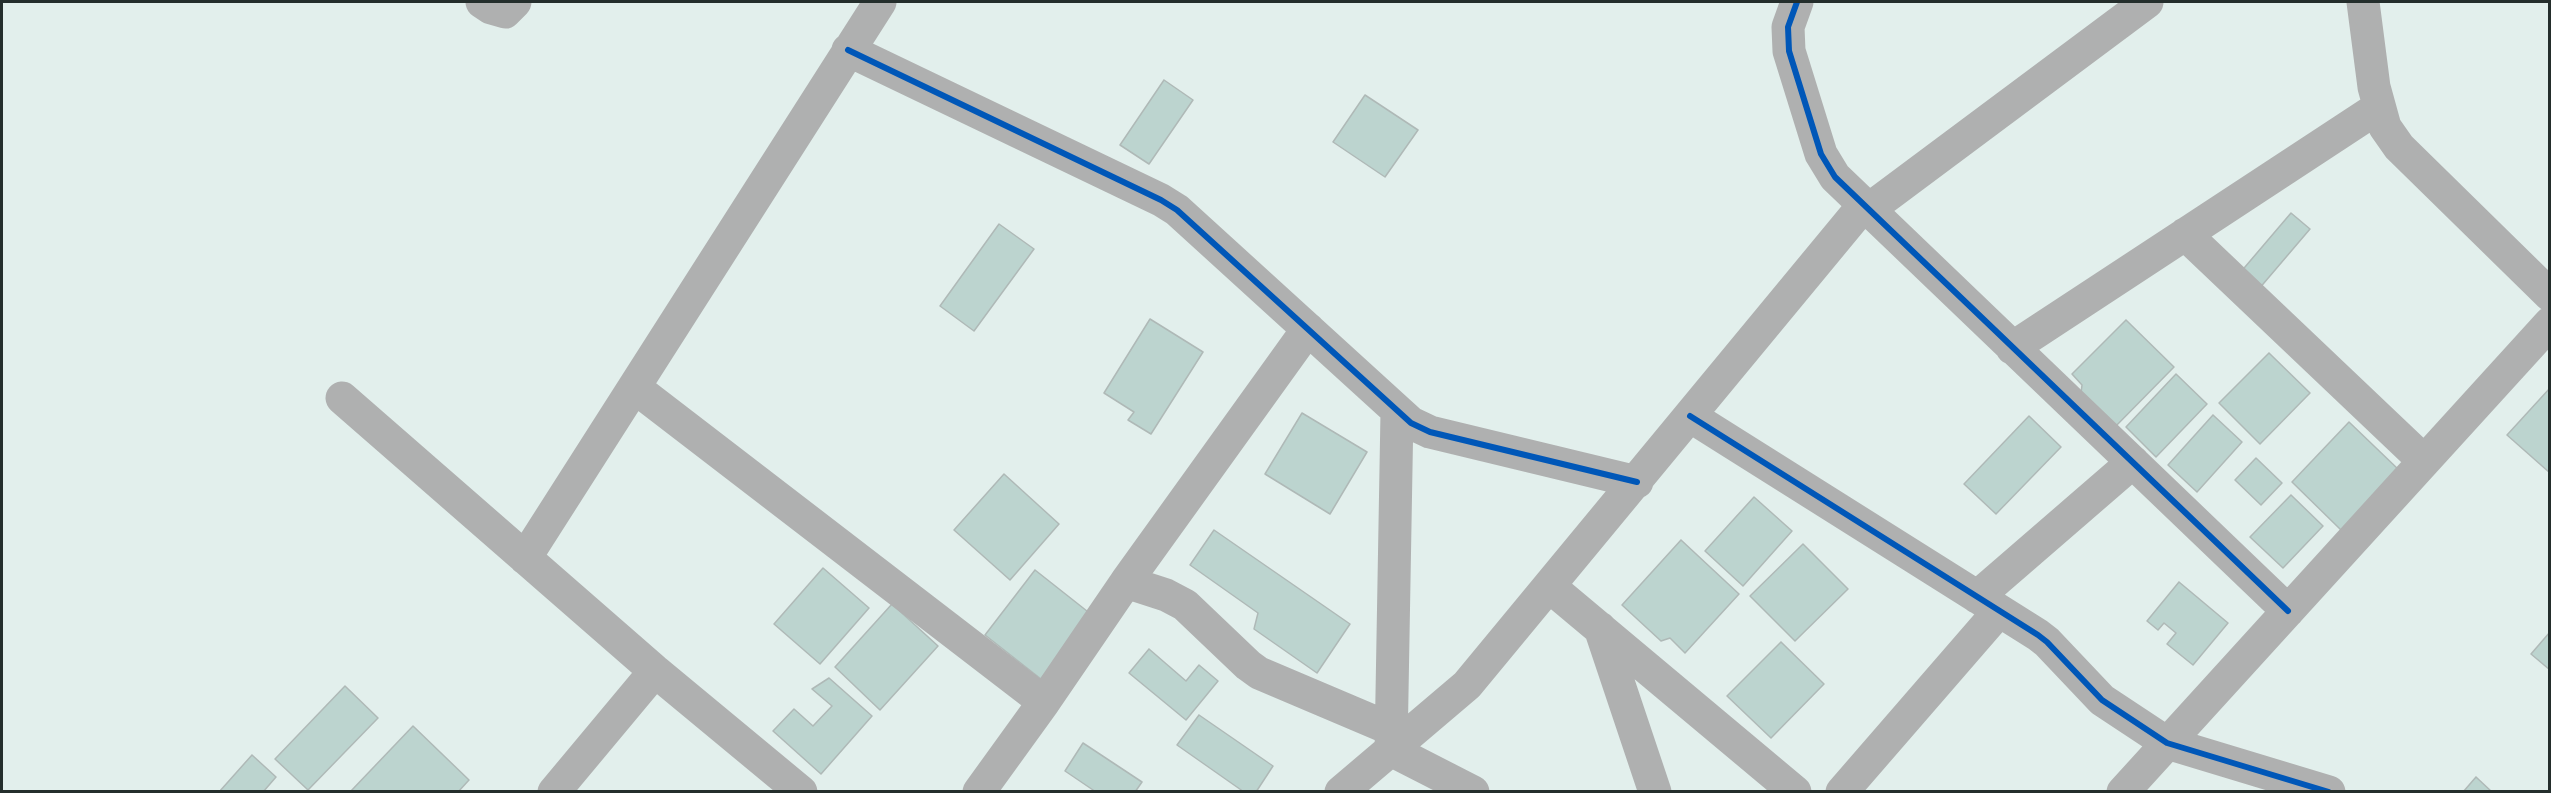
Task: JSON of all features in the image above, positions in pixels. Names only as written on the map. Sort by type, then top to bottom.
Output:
[{"type":"street","points":[[482,2],[491,8],[505,12],[515,2]]},
{"type":"street","points":[[525,558],[880,2]]},
{"type":"street","points":[[1797,2],[1788,27],[1789,51],[1821,154],[1835,177],[2288,611]]},
{"type":"street","points":[[2122,792],[2424,461],[2549,318],[2399,147],[2385,127],[2379,107],[2363,2]]},
{"type":"street","points":[[1341,792],[1391,740],[1467,685],[1865,208],[2135,5]]},
{"type":"street","points":[[848,50],[1161,200],[1194,224],[1411,423],[1430,432],[1637,482]]},
{"type":"street","points":[[2013,348],[2379,107]]},
{"type":"street","points":[[2185,234],[2424,461]]},
{"type":"street","points":[[979,792],[1126,582],[1308,329]]},
{"type":"street","points":[[634,387],[1044,702]]},
{"type":"street","points":[[342,398],[655,671],[801,792]]},
{"type":"street","points":[[1391,740],[1397,412]]},
{"type":"street","points":[[1690,416],[2047,642],[2110,707],[2167,742],[2329,792]]},
{"type":"street","points":[[1842,792],[1988,604],[2133,462]]},
{"type":"street","points":[[1126,582],[1166,595],[1185,605],[1259,673],[1391,740],[1473,792]]},
{"type":"street","points":[[1550,586],[1795,792]]},
{"type":"street","points":[[1600,628],[1655,792]]},
{"type":"street","points":[[554,792],[655,671]]},
{"type":"building","points":[[1164,80],[1193,100],[1149,164],[1120,145]]},
{"type":"building","points":[[1365,95],[1418,130],[1385,177],[1333,142]]},
{"type":"building","points":[[2291,213],[2310,229],[2258,290],[2239,274]]},
{"type":"building","points":[[999,224],[1034,249],[974,331],[940,306]]},
{"type":"building","points":[[1150,319],[1203,352],[1151,434],[1128,420],[1134,412],[1104,393]]},
{"type":"building","points":[[2126,320],[2174,367],[2110,432],[2081,393],[2082,385],[2072,374]]},
{"type":"building","points":[[2269,353],[2310,393],[2260,444],[2219,403]]},
{"type":"building","points":[[2176,374],[2207,404],[2156,457],[2126,427]]},
{"type":"building","points":[[2550,388],[2550,473],[2507,435]]},
{"type":"building","points":[[1302,413],[1367,452],[1330,514],[1265,474]]},
{"type":"building","points":[[2213,415],[2242,442],[2197,492],[2168,465]]},
{"type":"building","points":[[2029,416],[2061,447],[1996,514],[1964,484]]},
{"type":"building","points":[[2349,422],[2399,470],[2341,530],[2292,482]]},
{"type":"building","points":[[2256,458],[2282,483],[2261,505],[2235,480]]},
{"type":"building","points":[[1004,474],[1059,524],[1010,580],[954,530]]},
{"type":"building","points":[[2291,495],[2323,526],[2283,568],[2250,537]]},
{"type":"building","points":[[1754,497],[1792,531],[1743,586],[1705,551]]},
{"type":"building","points":[[1214,530],[1350,624],[1317,673],[1254,629],[1258,613],[1190,565]]},
{"type":"building","points":[[1681,540],[1739,594],[1685,653],[1670,638],[1661,641],[1622,605]]},
{"type":"building","points":[[1803,544],[1848,589],[1795,641],[1750,596]]},
{"type":"building","points":[[823,568],[869,608],[820,664],[774,624]]},
{"type":"building","points":[[1035,570],[1092,615],[1041,679],[985,635]]},
{"type":"building","points":[[2179,582],[2228,623],[2193,665],[2167,644],[2176,633],[2164,623],[2158,630],[2147,621]]},
{"type":"building","points":[[892,604],[938,646],[880,710],[835,667]]},
{"type":"building","points":[[2550,632],[2550,670],[2531,654]]},
{"type":"building","points":[[1781,642],[1824,684],[1771,738],[1727,696]]},
{"type":"building","points":[[1149,649],[1186,681],[1199,665],[1218,681],[1186,720],[1129,673]]},
{"type":"building","points":[[829,678],[872,716],[821,774],[773,731],[794,709],[813,726],[832,706],[812,689]]},
{"type":"building","points":[[345,686],[378,718],[308,790],[275,759]]},
{"type":"building","points":[[1199,715],[1273,766],[1256,792],[1244,792],[1177,745]]},
{"type":"building","points":[[413,726],[469,780],[458,792],[350,792]]},
{"type":"building","points":[[1083,743],[1142,782],[1135,792],[1096,792],[1065,771]]},
{"type":"building","points":[[252,755],[276,777],[263,792],[219,792]]},
{"type":"building","points":[[2476,777],[2492,792],[2463,792]]},
{"type":"cycle path","points":[[1797,2],[1788,27],[1789,51],[1821,154],[1835,177],[2288,611]]},
{"type":"cycle path","points":[[848,50],[1161,200],[1177,210],[1411,423],[1430,432],[1637,482]]},
{"type":"cycle path","points":[[1690,416],[2038,635],[2102,700],[2167,743],[2329,792]]}]
